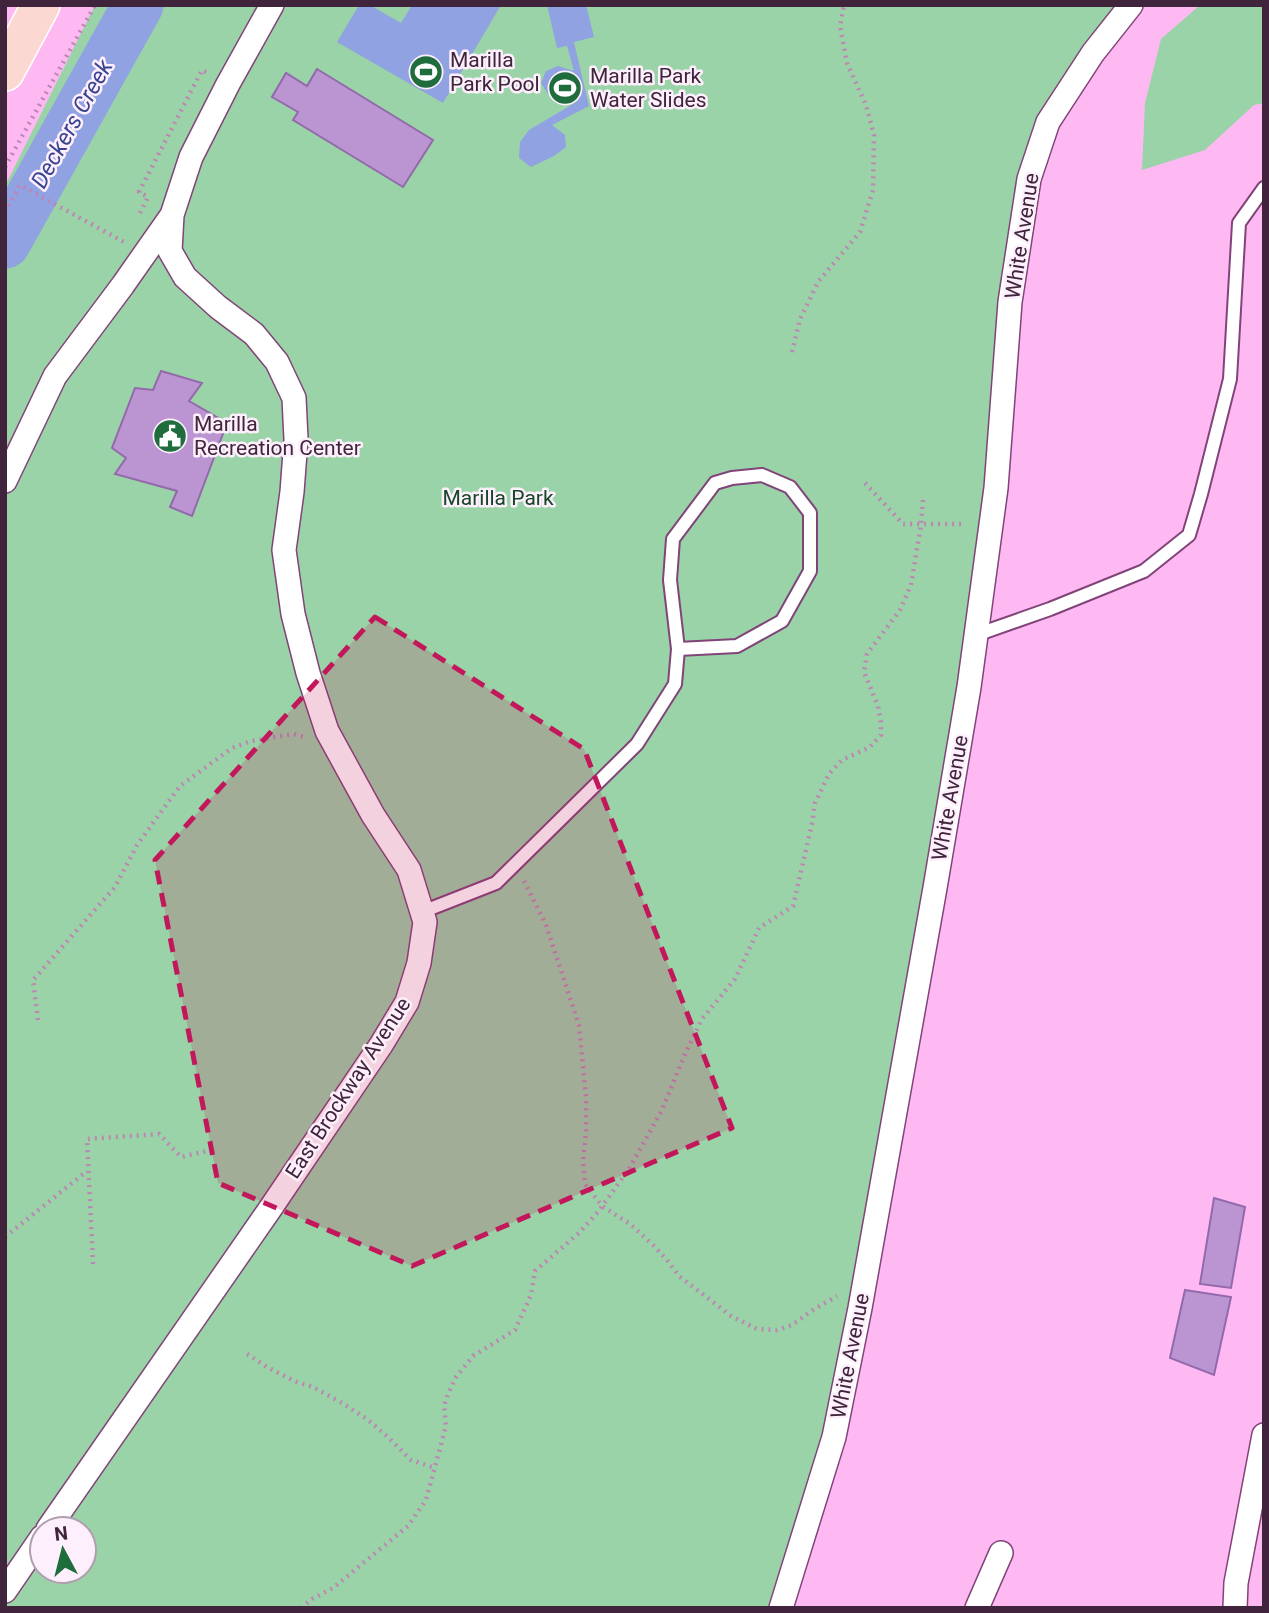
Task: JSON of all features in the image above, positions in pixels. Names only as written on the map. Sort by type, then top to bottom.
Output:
[{"type":"main road","points":[[5,72],[41,5]]},
{"type":"street","name":"East Brockway Avenue","points":[[58,1515],[271,1209],[381,1045],[407,1003],[419,962],[425,922],[408,870],[373,816],[327,731],[296,626],[285,550],[296,439],[294,398],[277,362],[254,334],[218,307],[185,277],[170,251],[172,215],[191,157],[272,5]]},
{"type":"street","name":"White Avenue","points":[[781,1608],[834,1437],[935,888],[969,687],[996,488],[1010,302],[1029,179],[1048,122],[1093,53],[1131,5]]},
{"type":"street","points":[[5,481],[55,376],[172,215]]},
{"type":"street","points":[[1235,1608],[1236,1583],[1264,1434]]},
{"type":"street","points":[[977,1608],[1001,1553]]},
{"type":"street","points":[[5,1591],[28,1557]]},
{"type":"lane","points":[[976,635],[1144,571],[1189,534],[1230,379],[1239,223],[1264,188]]},
{"type":"lane","points":[[422,912],[496,883],[636,744],[675,684],[678,649],[670,580],[673,539],[715,483],[762,475],[790,487],[810,513],[810,571],[782,621],[737,646],[678,649]]},
{"type":"path","points":[[5,167],[95,5]]},
{"type":"path","points":[[792,352],[800,319],[818,282],[860,232],[873,191],[874,135],[866,105],[847,63],[840,26],[844,5]]},
{"type":"path","points":[[5,212],[20,185],[124,242]]},
{"type":"path","points":[[865,483],[903,524],[968,524]]},
{"type":"path","points":[[301,1608],[333,1588],[408,1526],[426,1500],[446,1426],[444,1406],[456,1377],[473,1356],[515,1330],[531,1295],[535,1271],[579,1233],[629,1169],[662,1110],[702,1019],[735,979],[760,928],[793,906],[815,803],[829,774],[842,760],[870,747],[881,735],[878,706],[864,672],[867,654],[900,610],[911,585],[923,500]]},
{"type":"path","points":[[38,1020],[33,979],[115,887],[137,845],[180,786],[232,748],[251,741],[294,734],[335,747]]},
{"type":"path","points":[[514,866],[529,888],[546,925],[579,1025],[586,1097],[583,1162],[585,1184],[602,1206],[630,1224],[687,1283],[731,1315],[757,1329],[777,1330],[792,1325],[835,1298],[866,1270]]},
{"type":"path","points":[[93,1264],[87,1139],[159,1134],[181,1157],[211,1150]]},
{"type":"path","points":[[5,1237],[88,1170]]},
{"type":"path","points":[[247,1354],[267,1367],[342,1403],[367,1419],[411,1460],[435,1468]]},
{"type":"highlighted area","points":[[375,617],[584,749],[732,1128],[412,1266],[218,1183],[155,860]]},
{"type":"green space","name":"Marilla Park","points":[[95,5],[1131,5],[1093,53],[1029,179],[996,488],[860,1308],[781,1608],[5,1608],[5,186]]},
{"type":"green space","points":[[1200,5],[1264,5],[1264,103],[1254,105],[1205,150],[1142,170],[1145,103],[1161,39]]},
{"type":"water","name":"Marilla Park Pool","points":[[359,5],[370,5],[401,23],[412,5],[501,5],[443,103],[337,42]]},
{"type":"water","name":"Marilla Park Water Slides","points":[[547,5],[586,5],[594,37],[574,42],[589,106],[552,125],[565,135],[566,147],[531,167],[519,158],[520,142],[529,130],[578,101],[576,93],[564,102],[548,94],[541,83],[546,71],[558,66],[574,71],[567,46],[557,48]]},
{"type":"building","points":[[317,69],[433,140],[403,187],[293,120],[298,112],[272,97],[286,73],[307,86]]},
{"type":"building","name":"Marilla Recreation Center","points":[[161,371],[202,383],[189,401],[227,423],[192,516],[170,507],[177,491],[115,474],[126,458],[112,448],[135,388],[153,390]]},
{"type":"building","points":[[1214,1198],[1245,1207],[1231,1288],[1200,1284]]},
{"type":"building","points":[[1185,1290],[1231,1297],[1214,1375],[1170,1358]]},
{"type":"waterway","name":"Deckers Creek","points":[[5,243],[138,5]]},
{"type":"place","name":"Marilla Park Pool","points":[[426,72]]},
{"type":"place","name":"Marilla Park Water Slides","points":[[565,88]]},
{"type":"place","name":"Marilla Recreation Center","points":[[170,436]]}]
